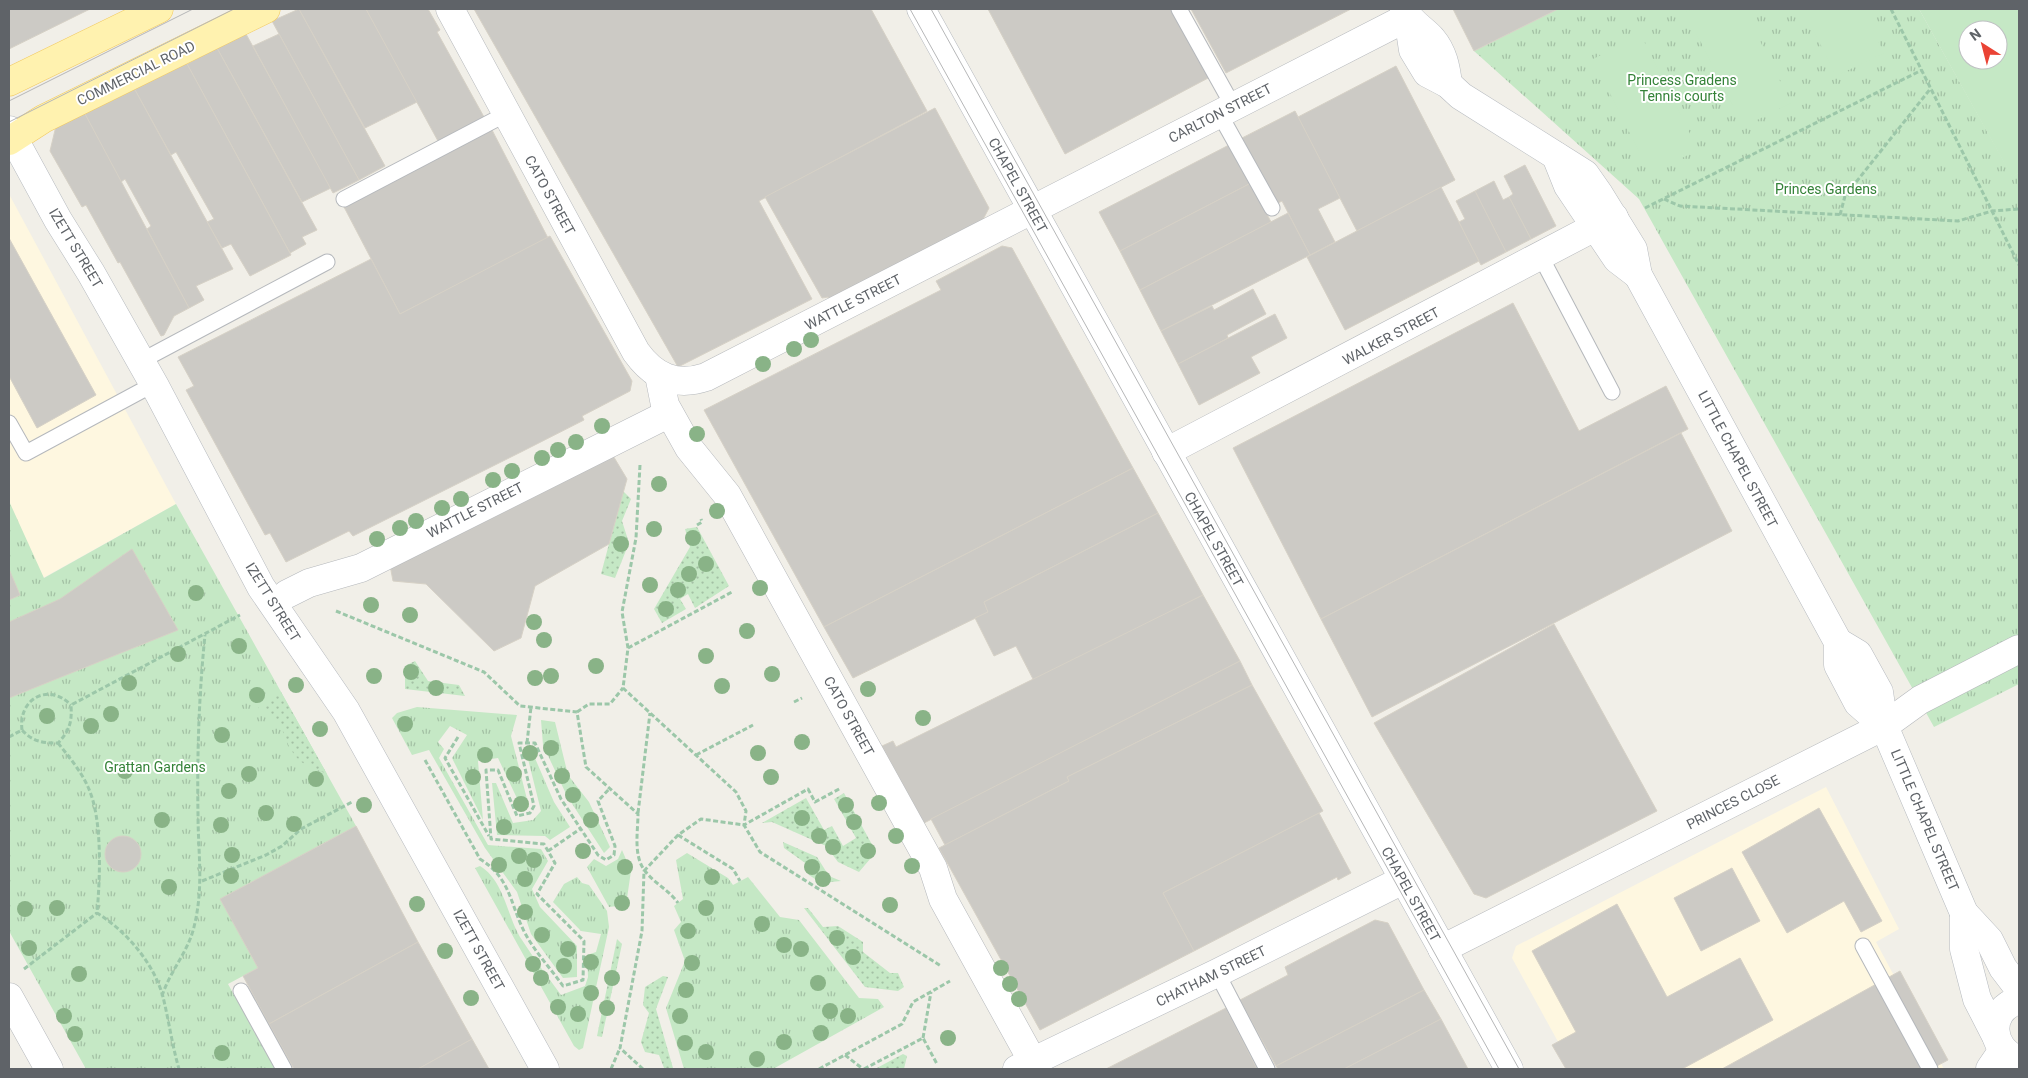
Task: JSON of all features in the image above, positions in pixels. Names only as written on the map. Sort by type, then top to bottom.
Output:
[{"type":"main road","points":[[9,82],[159,9]]},
{"type":"main road","name":"COMMERCIAL ROAD","points":[[10,136],[266,9]]},
{"type":"street","name":"CATO STREET","points":[[450,9],[636,352],[664,378],[665,405],[688,448],[727,495],[923,849],[933,868],[943,899],[1025,1066]]},
{"type":"street","name":"CHAPEL STREET","points":[[921,9],[1509,1069]]},
{"type":"street","name":"CARLTON STREET","points":[[1032,209],[1226,110],[1406,13]]},
{"type":"street","name":"LITTLE CHAPEL STREET","points":[[1406,13],[1413,50],[1427,73],[1448,84],[1461,96],[1584,174],[1616,218],[1633,249],[1638,275],[1838,642],[1858,654],[1879,692],[1884,726],[1964,914],[1989,940],[2003,968],[2019,989]]},
{"type":"street","name":"IZETT STREET","points":[[10,136],[58,220],[92,273],[261,587],[346,711],[545,1069]]},
{"type":"street","name":"WATTLE STREET","points":[[664,378],[685,382],[706,377],[1032,209]]},
{"type":"street","name":"WALKER STREET","points":[[1166,452],[1616,218]]},
{"type":"street","name":"WATTLE STREET","points":[[287,594],[309,583],[361,568],[651,423]]},
{"type":"street","name":"PRINCES CLOSE","points":[[1442,949],[1884,726],[1920,700],[2019,648]]},
{"type":"street","name":"CHATHAM STREET","points":[[1025,1066],[1403,880]]},
{"type":"street","name":"LITTLE CHAPEL STREET","points":[[1964,914],[1964,949],[1977,999],[2002,1053]]},
{"type":"street","points":[[9,997],[49,1069]]},
{"type":"street","points":[[2002,1053],[1999,1016],[2004,1008],[2019,1000]]},
{"type":"lane","points":[[1179,9],[1272,208]]},
{"type":"lane","points":[[344,200],[506,114]]},
{"type":"lane","points":[[1541,257],[1612,392]]},
{"type":"lane","points":[[9,423],[26,453],[147,373],[327,262]]},
{"type":"lane","points":[[1863,946],[1930,1069]]},
{"type":"lane","points":[[1217,973],[1268,1069]]},
{"type":"lane","points":[[240,991],[284,1069]]},
{"type":"path","points":[[1891,9],[2019,266]]},
{"type":"path","points":[[1616,218],[1664,199],[1922,70]]},
{"type":"path","points":[[1840,215],[1844,196],[1931,88]]},
{"type":"path","points":[[1664,199],[1680,206],[1958,221],[1992,211],[2019,209]]},
{"type":"path","points":[[328,608],[484,672],[520,706],[577,712],[589,704],[610,704],[623,688],[628,648],[622,612],[636,538],[651,423]]},
{"type":"path","points":[[628,648],[732,592]]},
{"type":"path","points":[[71,705],[243,614]]},
{"type":"path","points":[[162,996],[167,981],[187,948],[194,927],[202,881],[198,816],[198,738],[205,635]]},
{"type":"path","points":[[623,688],[736,792],[746,811],[744,825],[760,852],[942,967]]},
{"type":"path","points":[[52,694],[62,697],[71,705],[72,721],[67,734],[58,743],[44,743],[31,739],[22,730],[21,719],[23,710],[38,696],[52,694]]},
{"type":"path","points":[[527,743],[531,707]]},
{"type":"path","points":[[577,712],[586,768],[638,814]]},
{"type":"path","points":[[650,713],[638,814],[637,855],[644,870],[671,893],[678,903]]},
{"type":"path","points":[[696,755],[753,725]]},
{"type":"path","points":[[9,737],[22,730]]},
{"type":"path","points":[[458,737],[445,758],[491,838]]},
{"type":"path","points":[[491,838],[486,770],[498,770],[517,816],[530,813],[534,806],[519,742],[535,743],[561,800],[598,855],[606,860],[614,855],[615,846],[598,801],[610,788]]},
{"type":"path","points":[[24,969],[97,913],[99,889],[96,810],[81,775],[58,743]]},
{"type":"path","points":[[425,760],[480,859],[491,866],[510,893],[526,934],[563,986],[583,980],[584,941],[537,894],[556,863],[544,844],[491,838]]},
{"type":"path","points":[[611,1069],[620,1048],[642,931],[644,870],[678,835],[701,819],[744,825],[808,789],[815,802],[841,788]]},
{"type":"path","points":[[202,881],[266,855],[282,846],[301,829],[352,802]]},
{"type":"path","points":[[548,851],[580,829]]},
{"type":"path","points":[[678,835],[733,869],[740,881]]},
{"type":"path","points":[[97,913],[114,924],[130,940],[152,974],[162,996],[169,1033],[179,1069]]},
{"type":"path","points":[[822,1069],[902,1024],[913,1002],[950,981]]},
{"type":"path","points":[[931,992],[924,1038],[937,1064]]},
{"type":"path","points":[[844,1055],[864,1069],[924,1038]]},
{"type":"path","points":[[620,1048],[643,1069]]},
{"type":"shaded area","points":[[9,194],[176,504],[43,578],[9,515]]},
{"type":"shaded area","points":[[1826,787],[1899,929],[1876,942],[1944,1069],[1573,1069],[1512,958],[1516,946]]},
{"type":"green space","name":"Princes Gardens","points":[[1558,9],[1919,9],[2012,176],[2019,173],[2019,684],[1934,727],[1639,199],[1474,51]]},
{"type":"green space","points":[[1693,9],[1744,9],[1791,103],[1743,127],[1686,12]]},
{"type":"green space","points":[[1803,9],[1862,9],[1884,53],[1836,76]]},
{"type":"green space","points":[[1919,9],[2019,9],[2019,173],[2012,177]]},
{"type":"green space","points":[[1641,35],[1698,150],[1650,174],[1593,59]]},
{"type":"green space","points":[[623,491],[631,499],[622,521],[629,543],[615,578],[601,574]]},
{"type":"green space","name":"Grattan Gardens","points":[[9,501],[44,578],[176,504],[356,826],[221,899],[258,968],[228,984],[275,1069],[86,1069],[9,931]]},
{"type":"green space","points":[[697,527],[729,586],[695,608],[688,594],[680,599],[686,609],[662,623],[654,609],[690,547],[685,529]]},
{"type":"green space","points":[[415,661],[428,681],[459,685],[465,696],[405,689],[405,666]]},
{"type":"green space","points":[[281,692],[327,774],[299,760],[288,745],[280,726],[268,714],[258,708]]},
{"type":"green space","points":[[417,707],[517,715],[511,736],[529,807],[522,809],[498,758],[478,761],[483,820],[452,758],[467,735],[450,726],[438,742],[444,749],[439,758],[488,845],[541,849],[548,861],[532,889],[540,907],[577,946],[577,977],[563,978],[531,934],[517,892],[485,848],[429,750],[412,755],[392,718],[397,713]]},
{"type":"green space","points":[[541,720],[555,722],[568,775],[589,802],[610,847],[604,853],[567,796],[543,745]]},
{"type":"green space","points":[[531,749],[554,802],[570,827],[550,840],[545,836],[497,835],[492,783],[496,783],[513,823],[533,820],[541,811],[526,751]]},
{"type":"green space","points":[[844,793],[876,852],[859,872],[838,862],[826,846],[772,822],[762,823],[806,798],[824,830],[832,826],[843,846],[856,838],[834,799]]},
{"type":"green space","points":[[783,842],[817,857],[829,876],[841,881],[821,883],[809,875],[808,865],[784,848]]},
{"type":"green space","points":[[622,850],[631,871],[626,905],[609,907],[587,867],[594,859],[606,866],[618,859]]},
{"type":"green space","points":[[687,853],[728,878],[733,885],[748,877],[780,917],[799,920],[859,998],[878,999],[884,1007],[773,1069],[684,1069],[666,1008],[685,961],[674,930],[681,922],[674,906],[683,899],[676,860]]},
{"type":"green space","points":[[480,866],[495,881],[522,940],[561,995],[585,986],[588,977],[587,955],[596,952],[601,934],[581,931],[553,902],[564,884],[577,877],[582,883],[589,885],[607,911],[609,927],[583,1048],[579,1050],[574,1046],[475,868]]},
{"type":"green space","points":[[804,908],[808,908],[823,927],[838,926],[863,942],[863,952],[890,973],[898,973],[904,987],[898,991],[865,987]]},
{"type":"green space","points":[[617,939],[622,944],[602,1037],[597,1036]]},
{"type":"green space","points":[[663,976],[668,977],[656,1009],[673,1068],[664,1068],[659,1055],[645,1052],[641,1042],[649,1013],[643,1005],[645,987]]},
{"type":"green space","points":[[903,1054],[907,1056],[904,1069],[875,1069]]},
{"type":"building","points":[[9,9],[90,9],[9,49]]},
{"type":"building","points":[[299,9],[385,166],[359,180],[272,21]]},
{"type":"building","points":[[299,9],[366,9],[417,102],[365,128]]},
{"type":"building","points":[[366,9],[428,9],[440,30],[437,32],[484,117],[438,141]]},
{"type":"building","points":[[474,9],[871,9],[927,111],[759,201],[812,299],[678,367]]},
{"type":"building","points":[[988,9],[1174,9],[1210,77],[1065,154]]},
{"type":"building","points":[[1191,9],[1351,9],[1226,73]]},
{"type":"building","points":[[1453,9],[1558,9],[1474,51]]},
{"type":"building","points":[[246,34],[331,188],[302,202],[217,48]]},
{"type":"building","points":[[279,34],[359,180],[333,193],[253,46]]},
{"type":"building","points":[[217,48],[317,230],[302,237],[306,244],[290,253],[187,64]]},
{"type":"building","points":[[186,62],[291,255],[250,276],[231,244],[222,248],[207,222],[214,219],[176,152],[171,155],[134,88]]},
{"type":"building","points":[[1396,66],[1455,180],[1357,231],[1298,117]]},
{"type":"building","points":[[134,88],[233,269],[196,286],[204,300],[189,308],[147,229],[151,226],[125,179],[121,182],[84,112]]},
{"type":"building","points":[[935,108],[989,208],[979,227],[831,302],[828,297],[822,298],[765,197]]},
{"type":"building","points":[[1295,111],[1340,198],[1318,209],[1335,242],[1310,255],[1282,201],[1276,204],[1242,138]]},
{"type":"building","points":[[84,112],[189,308],[174,316],[164,335],[161,336],[86,205],[82,207],[50,151],[56,126]]},
{"type":"building","points":[[492,130],[548,238],[400,314],[344,207]]},
{"type":"building","points":[[1231,144],[1251,183],[1120,251],[1099,212]]},
{"type":"building","points":[[1525,165],[1556,226],[1531,239],[1509,197],[1513,194],[1504,176]]},
{"type":"building","points":[[1494,181],[1503,200],[1509,197],[1531,239],[1506,252],[1475,191]]},
{"type":"building","points":[[1251,183],[1271,222],[1140,290],[1120,251]]},
{"type":"building","points":[[1441,187],[1479,261],[1345,330],[1307,257]]},
{"type":"building","points":[[1475,191],[1506,252],[1481,265],[1459,222],[1465,219],[1456,201]]},
{"type":"building","points":[[1288,213],[1310,255],[1161,331],[1140,290]]},
{"type":"building","points":[[550,236],[632,381],[630,391],[582,416],[584,420],[353,536],[349,531],[286,562],[270,533],[265,535],[186,390],[194,386],[178,357],[371,259],[400,314]]},
{"type":"building","points":[[9,238],[96,395],[37,428],[9,376]]},
{"type":"building","points":[[1002,246],[1012,248],[1133,468],[824,627],[704,410],[941,290],[936,281]]},
{"type":"building","points":[[1253,289],[1266,314],[1227,335],[1228,338],[1178,364],[1161,331],[1212,306],[1214,310]]},
{"type":"building","points":[[1513,303],[1579,431],[1666,386],[1688,429],[1321,619],[1233,448]]},
{"type":"building","points":[[1275,314],[1287,338],[1251,357],[1260,373],[1199,405],[1178,364]]},
{"type":"building","points":[[1681,433],[1732,531],[1372,717],[1321,619]]},
{"type":"building","points":[[612,454],[627,479],[609,544],[535,586],[521,638],[494,651],[426,584],[393,581],[390,565]]},
{"type":"building","points":[[1133,468],[1158,513],[984,602],[988,612],[853,678],[824,627]]},
{"type":"building","points":[[1158,513],[1203,595],[1034,681],[1016,646],[994,656],[975,618],[988,612],[984,602]]},
{"type":"building","points":[[132,549],[178,630],[9,698],[9,622],[60,599]]},
{"type":"building","points":[[9,569],[20,595],[9,600]]},
{"type":"building","points":[[1203,595],[1240,661],[924,823],[882,746],[893,741],[896,747]]},
{"type":"building","points":[[1554,624],[1657,811],[1486,898],[1474,894],[1374,723]]},
{"type":"building","points":[[1240,661],[1252,685],[1067,777],[1069,781],[945,845],[931,819]]},
{"type":"building","points":[[1252,685],[1323,811],[1163,893],[1194,951],[1040,1030],[939,848],[1069,781],[1067,777]]},
{"type":"building","points":[[1819,808],[1882,921],[1861,932],[1844,901],[1787,933],[1742,852]]},
{"type":"building","points":[[1319,813],[1351,873],[1338,880],[1337,877],[1194,951],[1163,893]]},
{"type":"building","points":[[356,826],[418,942],[269,1024],[243,976],[258,968],[220,899]]},
{"type":"building","points":[[123,836],[135,842],[141,854],[135,866],[123,872],[111,866],[105,854],[111,842]]},
{"type":"building","points":[[1732,868],[1760,921],[1701,951],[1674,898]]},
{"type":"building","points":[[1617,904],[1667,997],[1740,958],[1773,1020],[1682,1069],[1566,1069],[1552,1045],[1576,1032],[1532,951]]},
{"type":"building","points":[[1375,920],[1388,923],[1424,990],[1276,1066],[1240,1000],[1288,975],[1285,967]]},
{"type":"building","points":[[418,942],[472,1039],[418,1069],[294,1069],[269,1024]]},
{"type":"building","points":[[1900,971],[1948,1060],[1931,1069],[1722,1069]]},
{"type":"building","points":[[1424,990],[1441,1019],[1344,1069],[1278,1069],[1276,1066]]},
{"type":"building","points":[[1226,1008],[1257,1069],[1106,1069]]},
{"type":"building","points":[[1441,1019],[1468,1069],[1344,1069]]},
{"type":"building","points":[[472,1039],[489,1069],[418,1069]]},
{"type":"tram line","points":[[9,101],[193,9]]},
{"type":"tram line","points":[[9,122],[234,9]]},
{"type":"tram line","points":[[910,9],[1499,1069]]},
{"type":"tram line","points":[[931,9],[1519,1069]]},
{"type":"park label","name":"Princess Gradens Tennis courts","points":[[1682,88]]}]
